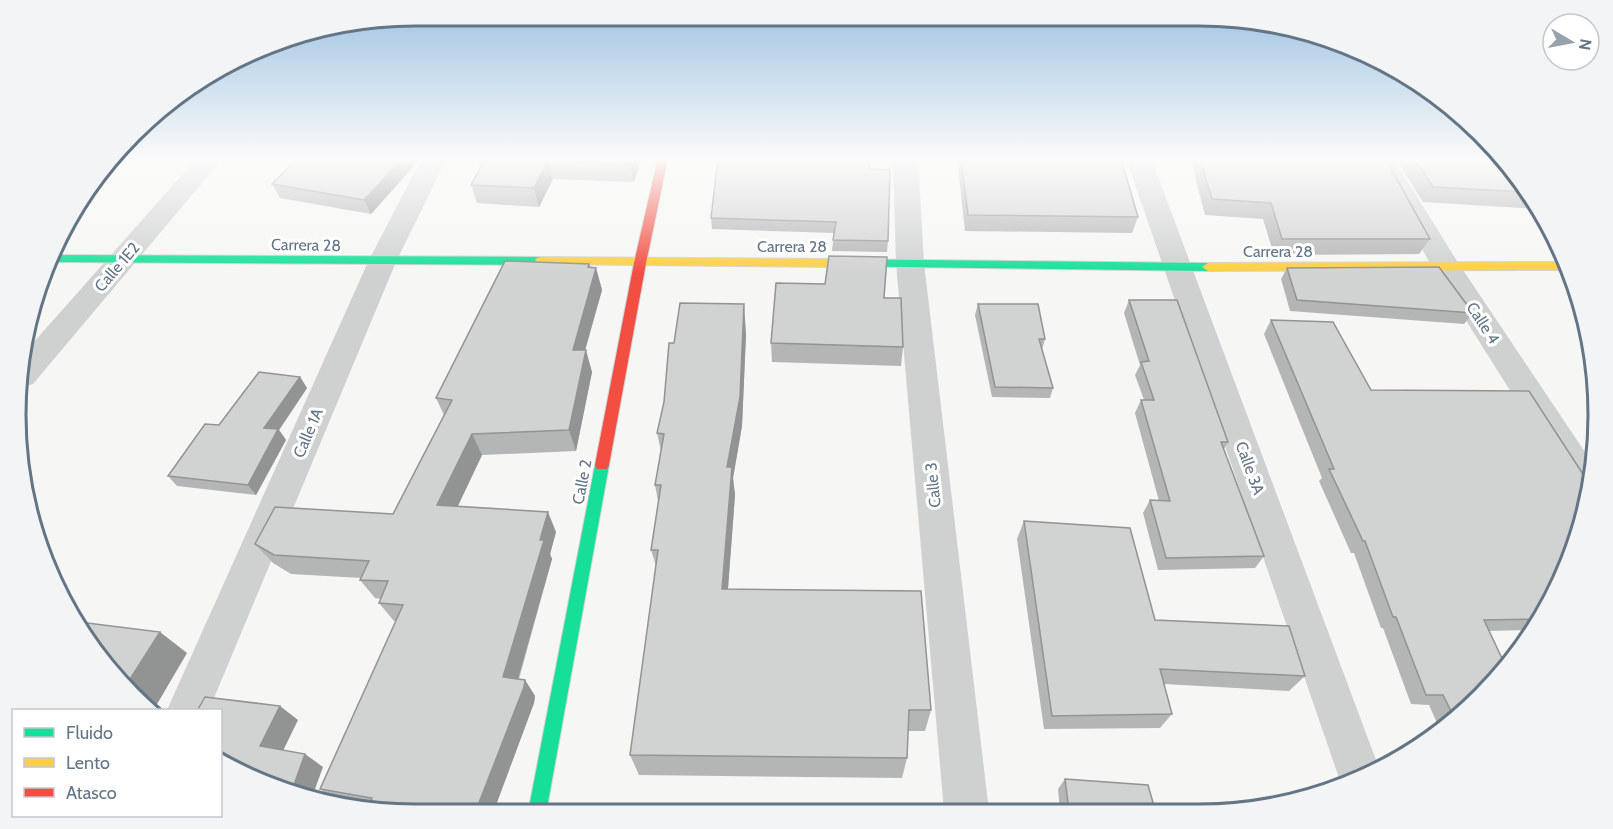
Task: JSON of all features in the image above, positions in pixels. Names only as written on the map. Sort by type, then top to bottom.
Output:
[{"type":"street","name":"Calle 1E2","points":[[28,369],[177,197]]},
{"type":"street","name":"Calle 1A","points":[[189,709],[382,262],[415,197]]},
{"type":"street","name":"Calle 2","points":[[539,804],[640,263],[655,197]]},
{"type":"street","name":"Calle 3","points":[[907,197],[910,263],[966,804]]},
{"type":"street","name":"Calle 3A","points":[[1152,197],[1358,769]]},
{"type":"street","name":"Calle 4","points":[[1404,197],[1447,268],[1582,476]]},
{"type":"street","name":"Carrera 28","points":[[58,259],[910,263],[1178,267],[1558,266]]},
{"type":"building","points":[[345,197],[367,197],[364,200]]},
{"type":"building","points":[[713,197],[889,197],[888,241],[833,240],[836,222],[711,218]]},
{"type":"building","points":[[966,197],[1132,197],[1138,217],[968,215]]},
{"type":"building","points":[[1211,197],[1406,197],[1430,239],[1282,239],[1271,203],[1212,199]]},
{"type":"building","points":[[829,256],[887,257],[884,298],[901,298],[903,347],[771,343],[776,283],[825,284]]},
{"type":"building","points":[[505,261],[589,264],[588,267],[596,268],[573,350],[586,350],[569,430],[472,434],[437,505],[548,512],[540,540],[544,540],[503,677],[525,680],[524,687],[478,804],[389,803],[320,789],[403,605],[379,603],[388,581],[360,580],[369,561],[274,555],[255,544],[275,507],[393,514],[452,400],[436,398]]},
{"type":"building","points":[[1439,267],[1473,313],[1297,300],[1287,268]]},
{"type":"building","points":[[1129,300],[1177,300],[1228,442],[1221,442],[1264,556],[1166,558],[1150,500],[1170,501],[1141,400],[1154,400],[1141,362],[1149,361]]},
{"type":"building","points":[[680,303],[744,304],[740,397],[727,467],[732,467],[722,589],[921,591],[931,710],[909,710],[907,758],[630,755],[658,550],[651,550],[661,485],[655,485],[664,434],[657,433],[664,402],[669,343],[674,343]]},
{"type":"building","points":[[978,304],[1038,304],[1045,339],[1039,339],[1053,388],[995,387]]},
{"type":"building","points":[[1271,320],[1333,322],[1371,390],[1529,391],[1583,474],[1567,540],[1535,609],[1529,619],[1484,620],[1502,658],[1474,690],[1451,710],[1443,695],[1426,695],[1396,617],[1393,617],[1365,541],[1329,469],[1334,469]]},
{"type":"building","points":[[259,372],[300,377],[264,428],[278,429],[248,485],[168,476],[205,424],[219,425]]},
{"type":"building","points":[[1024,521],[1130,528],[1155,620],[1289,626],[1305,676],[1160,669],[1172,714],[1052,716]]},
{"type":"building","points":[[86,623],[160,632],[130,680]]},
{"type":"building","points":[[205,697],[280,706],[260,746],[305,754],[294,784],[266,774],[222,752],[222,709],[198,709]]},
{"type":"building","points":[[1065,779],[1148,785],[1153,804],[1068,804]]},
{"type":"traffic: fast","points":[[58,259],[541,261]]},
{"type":"traffic: fast","points":[[833,263],[1208,267]]},
{"type":"traffic: fast","points":[[539,804],[602,465]]},
{"type":"traffic: slow","points":[[541,261],[833,263]]},
{"type":"traffic: slow","points":[[1208,267],[1558,266]]},
{"type":"traffic: jam","points":[[602,465],[655,197]]}]
